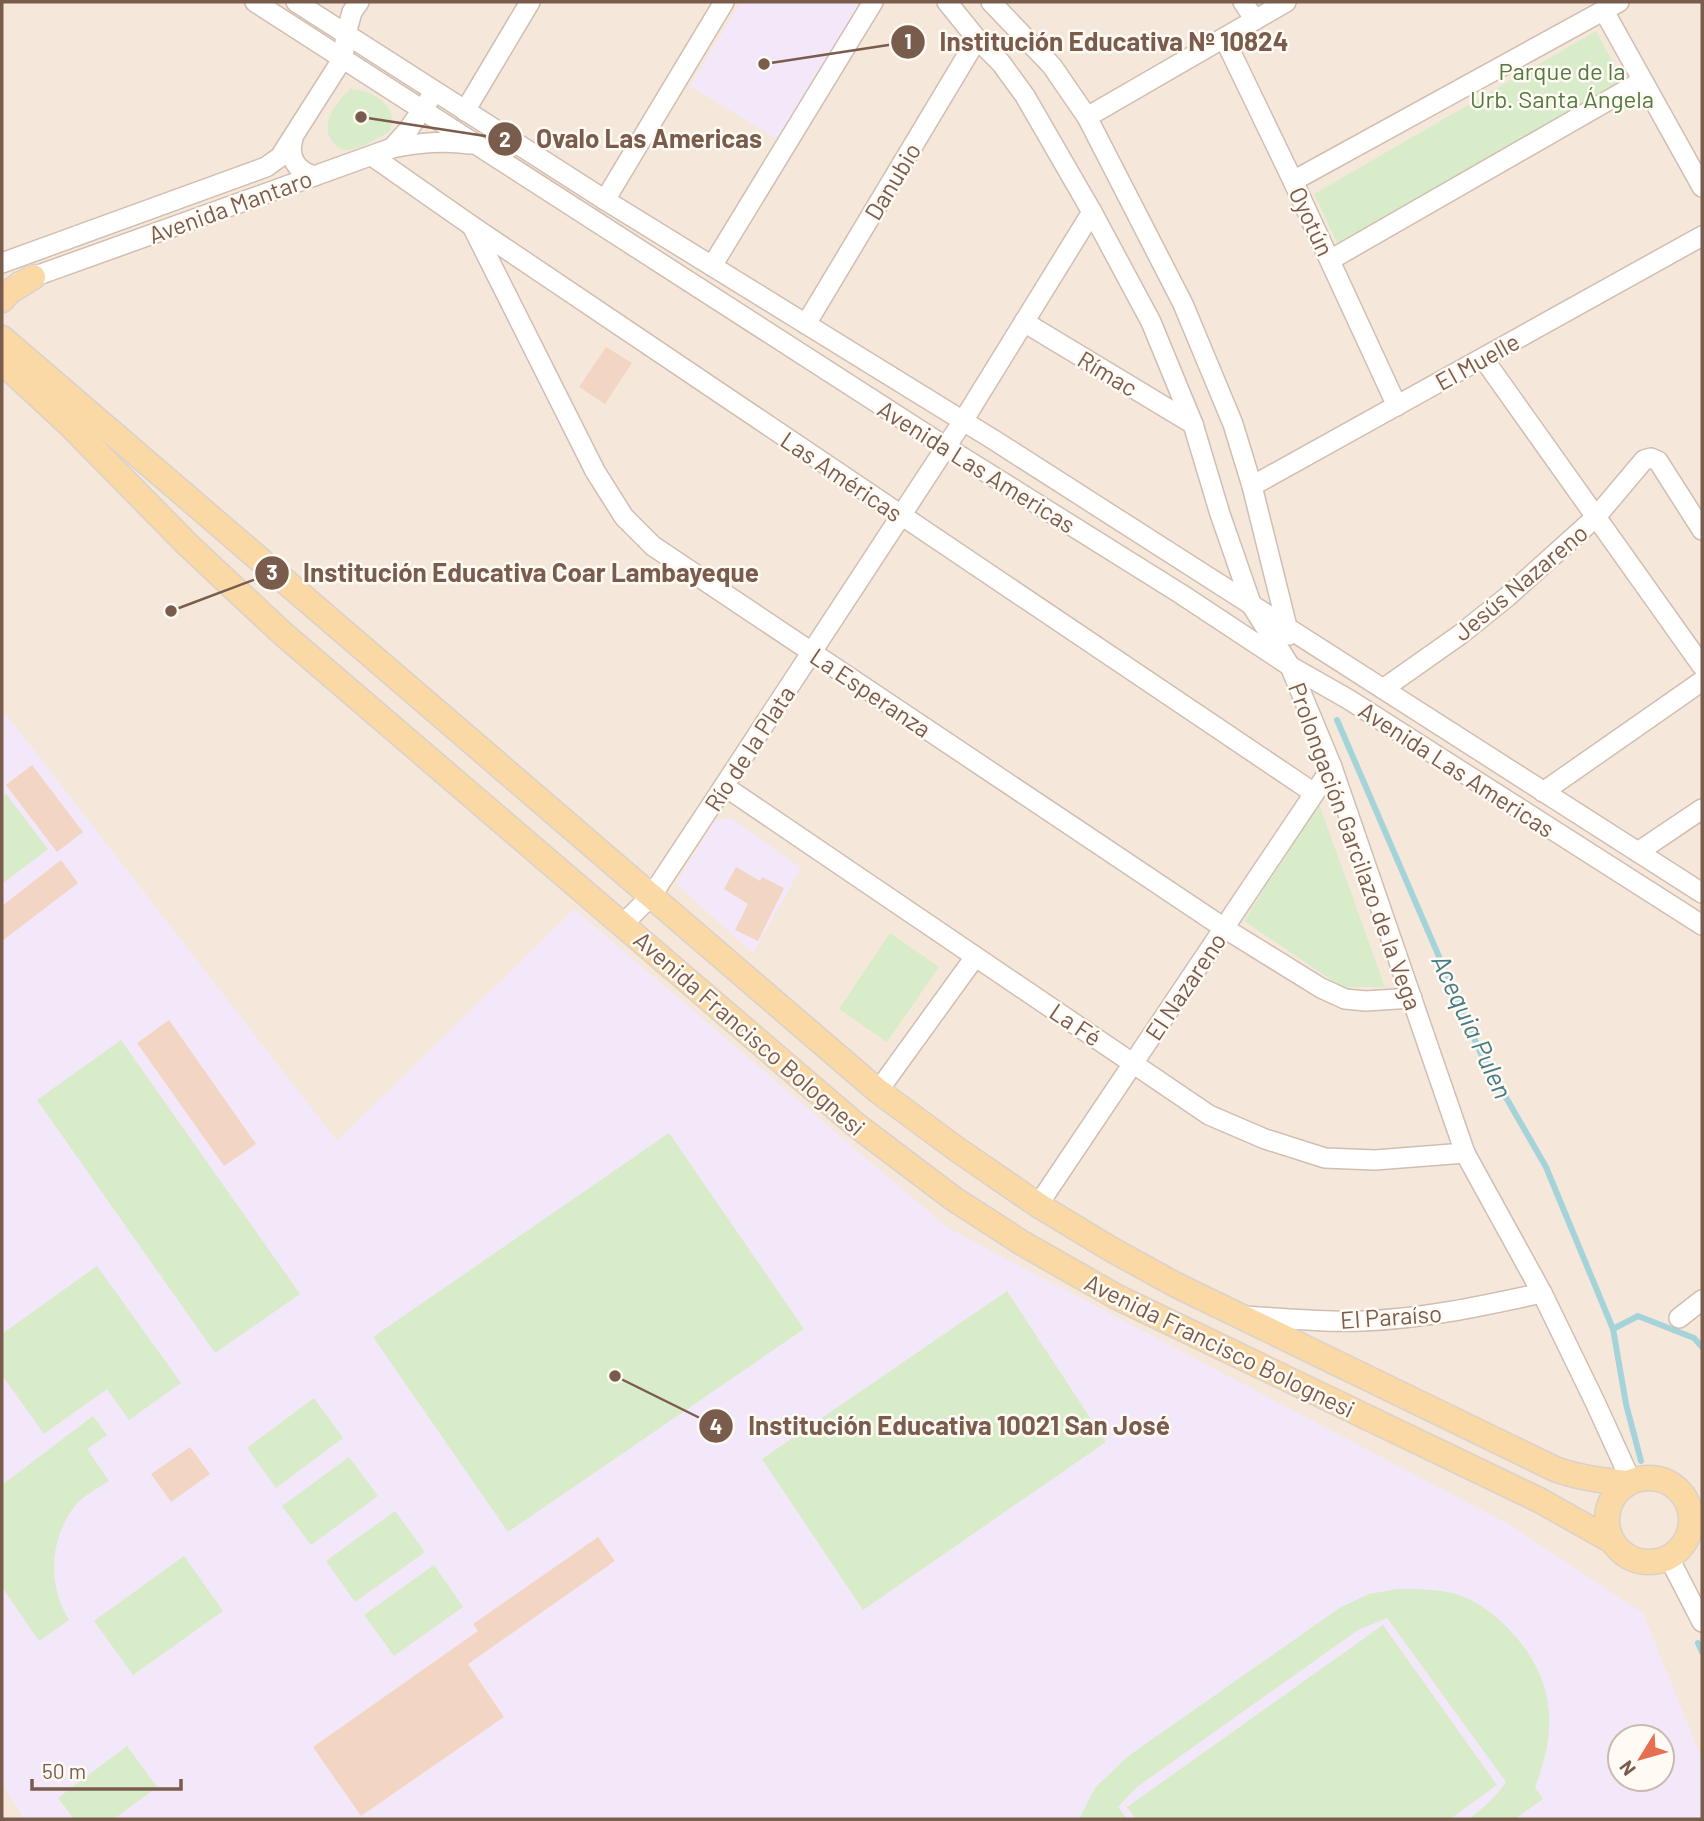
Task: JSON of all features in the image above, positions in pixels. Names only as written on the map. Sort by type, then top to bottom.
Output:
[{"type":"main road","points":[[2,300],[9,292],[33,277]]},
{"type":"main road","points":[[2,331],[7,351]]},
{"type":"main road","name":"Avenida Francisco Bolognesi","points":[[7,351],[652,895],[878,1091],[1038,1205],[1176,1285],[1555,1469],[1592,1480],[1630,1482]]},
{"type":"main road","name":"Avenida Francisco Bolognesi","points":[[7,351],[70,425],[188,545],[282,633],[856,1125],[954,1199],[1022,1243],[1116,1297],[1541,1501],[1612,1541]]},
{"type":"main road","points":[[1645,1478],[1660,1479],[1693,1499],[1689,1506],[1690,1531],[1685,1543],[1673,1555],[1657,1562],[1644,1563],[1620,1552],[1612,1541],[1607,1528],[1610,1503],[1630,1482],[1645,1478]]},
{"type":"main road","points":[[1673,1555],[1702,1554]]},
{"type":"street","name":"Avenida Las Americas","points":[[256,2],[946,447],[1702,925]]},
{"type":"street","name":"Avenida Las Americas","points":[[296,2],[605,200],[963,421],[1702,893]]},
{"type":"street","name":"Avenida Mantaro","points":[[2,263],[266,167],[280,157],[343,58],[352,12],[359,2]]},
{"type":"street","points":[[465,111],[530,2]]},
{"type":"street","points":[[712,266],[873,2]]},
{"type":"street","name":"Prolongación Garcilazo de la Vega","points":[[947,2],[977,39],[1002,63],[1025,96],[1151,322],[1193,424],[1252,606],[1290,666],[1332,767],[1465,1153],[1542,1293],[1630,1482]]},
{"type":"street","points":[[991,2],[1052,66],[1087,117],[1183,304],[1233,424],[1252,486],[1289,629],[1290,666]]},
{"type":"street","points":[[1243,2],[1255,20]]},
{"type":"street","points":[[1087,117],[1286,2]]},
{"type":"street","points":[[605,200],[719,4]]},
{"type":"street","points":[[1293,181],[1612,7],[1642,81],[1702,187]]},
{"type":"street","name":"Oyotún","points":[[1224,38],[1396,406]]},
{"type":"street","name":"Danubio","points":[[806,324],[977,39]]},
{"type":"street","points":[[1330,260],[1642,81]]},
{"type":"street","name":"Avenida Mantaro","points":[[2,288],[392,148],[434,92]]},
{"type":"street","points":[[293,138],[290,148],[292,158],[297,167],[314,176]]},
{"type":"street","points":[[392,148],[421,142],[451,141],[476,145]]},
{"type":"street","name":"Las Américas","points":[[372,156],[1314,793]]},
{"type":"street","name":"Río de la Plata","points":[[623,924],[652,895],[724,786],[963,421],[1092,212]]},
{"type":"street","name":"La Esperanza","points":[[472,226],[595,471],[624,517],[653,546],[1224,928],[1321,988],[1345,999],[1366,1001],[1412,998]]},
{"type":"street","name":"El Muelle","points":[[1252,486],[1702,236]]},
{"type":"street","name":"Rímac","points":[[1024,322],[1193,424]]},
{"type":"street","points":[[1483,358],[1702,666]]},
{"type":"street","name":"Jesús Nazareno","points":[[1383,688],[1498,605],[1597,517],[1644,460],[1651,458],[1658,461],[1702,530]]},
{"type":"street","points":[[1544,792],[1702,681]]},
{"type":"street","name":"El Nazareno","points":[[1038,1205],[1332,767]]},
{"type":"street","name":"La Fé","points":[[724,786],[1209,1115],[1265,1139],[1325,1158],[1375,1160],[1465,1153]]},
{"type":"street","points":[[1638,852],[1702,809]]},
{"type":"street","points":[[878,1091],[975,957]]},
{"type":"street","name":"El Paraíso","points":[[1238,1315],[1359,1322],[1467,1310],[1542,1293]]},
{"type":"street","points":[[1679,1318],[1702,1300]]},
{"type":"street","points":[[1673,1555],[1702,1622]]},
{"type":"shaded area","points":[[2,2],[1702,2],[1702,1819],[2,1819]]},
{"type":"shaded area","points":[[741,2],[852,2],[859,7],[779,140],[690,86]]},
{"type":"shaded area","points":[[2,709],[337,1141],[574,909],[948,1228],[1508,1524],[1643,1613],[1702,1760],[1702,1819],[24,1819],[2,1783]]},
{"type":"shaded area","points":[[731,818],[801,868],[753,953],[676,884],[715,820]]},
{"type":"green space","name":"Parque de la Urb. Santa Ángela","points":[[1596,31],[1623,81],[1338,245],[1314,194]]},
{"type":"green space","points":[[350,89],[378,97],[388,108],[392,122],[389,132],[363,146],[345,150],[339,148],[329,136],[328,121],[335,107]]},
{"type":"green space","points":[[6,794],[48,849],[2,884],[2,797]]},
{"type":"green space","points":[[1319,804],[1385,987],[1342,987],[1244,921]]},
{"type":"green space","points":[[890,933],[939,967],[887,1042],[839,1009]]},
{"type":"green space","points":[[121,1040],[300,1294],[215,1353],[37,1100]]},
{"type":"green space","points":[[669,1133],[804,1329],[508,1532],[373,1337]]},
{"type":"green space","points":[[97,1266],[181,1383],[129,1420],[107,1389],[44,1434],[2,1375],[2,1334]]},
{"type":"green space","points":[[1007,1291],[1106,1442],[863,1610],[762,1459]]},
{"type":"green space","points":[[314,1398],[343,1438],[276,1488],[247,1448]]},
{"type":"green space","points":[[93,1416],[107,1435],[87,1449],[109,1481],[77,1503],[60,1533],[54,1562],[55,1577],[57,1592],[69,1620],[39,1641],[2,1587],[2,1485]]},
{"type":"green space","points":[[349,1457],[378,1496],[311,1545],[282,1506]]},
{"type":"green space","points":[[395,1511],[425,1552],[355,1602],[326,1561]]},
{"type":"green space","points":[[184,1556],[223,1611],[133,1675],[94,1621]]},
{"type":"green space","points":[[434,1565],[463,1607],[394,1656],[364,1615]]},
{"type":"green space","points":[[1397,1589],[1441,1591],[1473,1601],[1503,1623],[1529,1655],[1539,1673],[1549,1709],[1547,1747],[1535,1787],[1543,1799],[1515,1819],[1468,1819],[1488,1803],[1506,1782],[1387,1618],[1358,1630],[1137,1787],[1118,1807],[1127,1819],[1079,1819],[1095,1788],[1127,1757],[1341,1607],[1369,1594]]},
{"type":"green space","points":[[1383,1625],[1497,1785],[1450,1819],[1136,1819],[1127,1807]]},
{"type":"green space","points":[[127,1746],[157,1787],[114,1819],[74,1819],[58,1798]]},
{"type":"building","points":[[606,347],[632,363],[605,404],[579,387]]},
{"type":"building","points":[[32,765],[83,832],[57,852],[6,785]]},
{"type":"building","points":[[61,860],[78,883],[2,941],[2,906]]},
{"type":"building","points":[[736,867],[760,881],[762,877],[784,888],[758,941],[735,930],[748,904],[724,889]]},
{"type":"building","points":[[169,1020],[256,1144],[224,1166],[137,1043]]},
{"type":"building","points":[[190,1447],[210,1474],[171,1502],[151,1474]]},
{"type":"building","points":[[598,1537],[615,1561],[468,1664],[504,1717],[361,1816],[313,1747],[478,1631],[473,1624]]},
{"type":"waterway","name":"Acequia Pulen","points":[[1337,720],[1481,1054],[1546,1167],[1613,1329],[1626,1404],[1641,1461]]},
{"type":"waterway","points":[[1613,1329],[1638,1316],[1694,1338],[1702,1347]]},
{"type":"waterway","points":[[1698,1643],[1702,1652]]},
{"type":"place","name":"Institución Educativa Nº 10824","points":[[764,64]]},
{"type":"place","name":"Ovalo Las Americas","points":[[361,117]]},
{"type":"place","name":"Institución Educativa Coar Lambayeque","points":[[171,611]]},
{"type":"place","name":"Institución Educativa 10021 San José","points":[[615,1376]]}]
